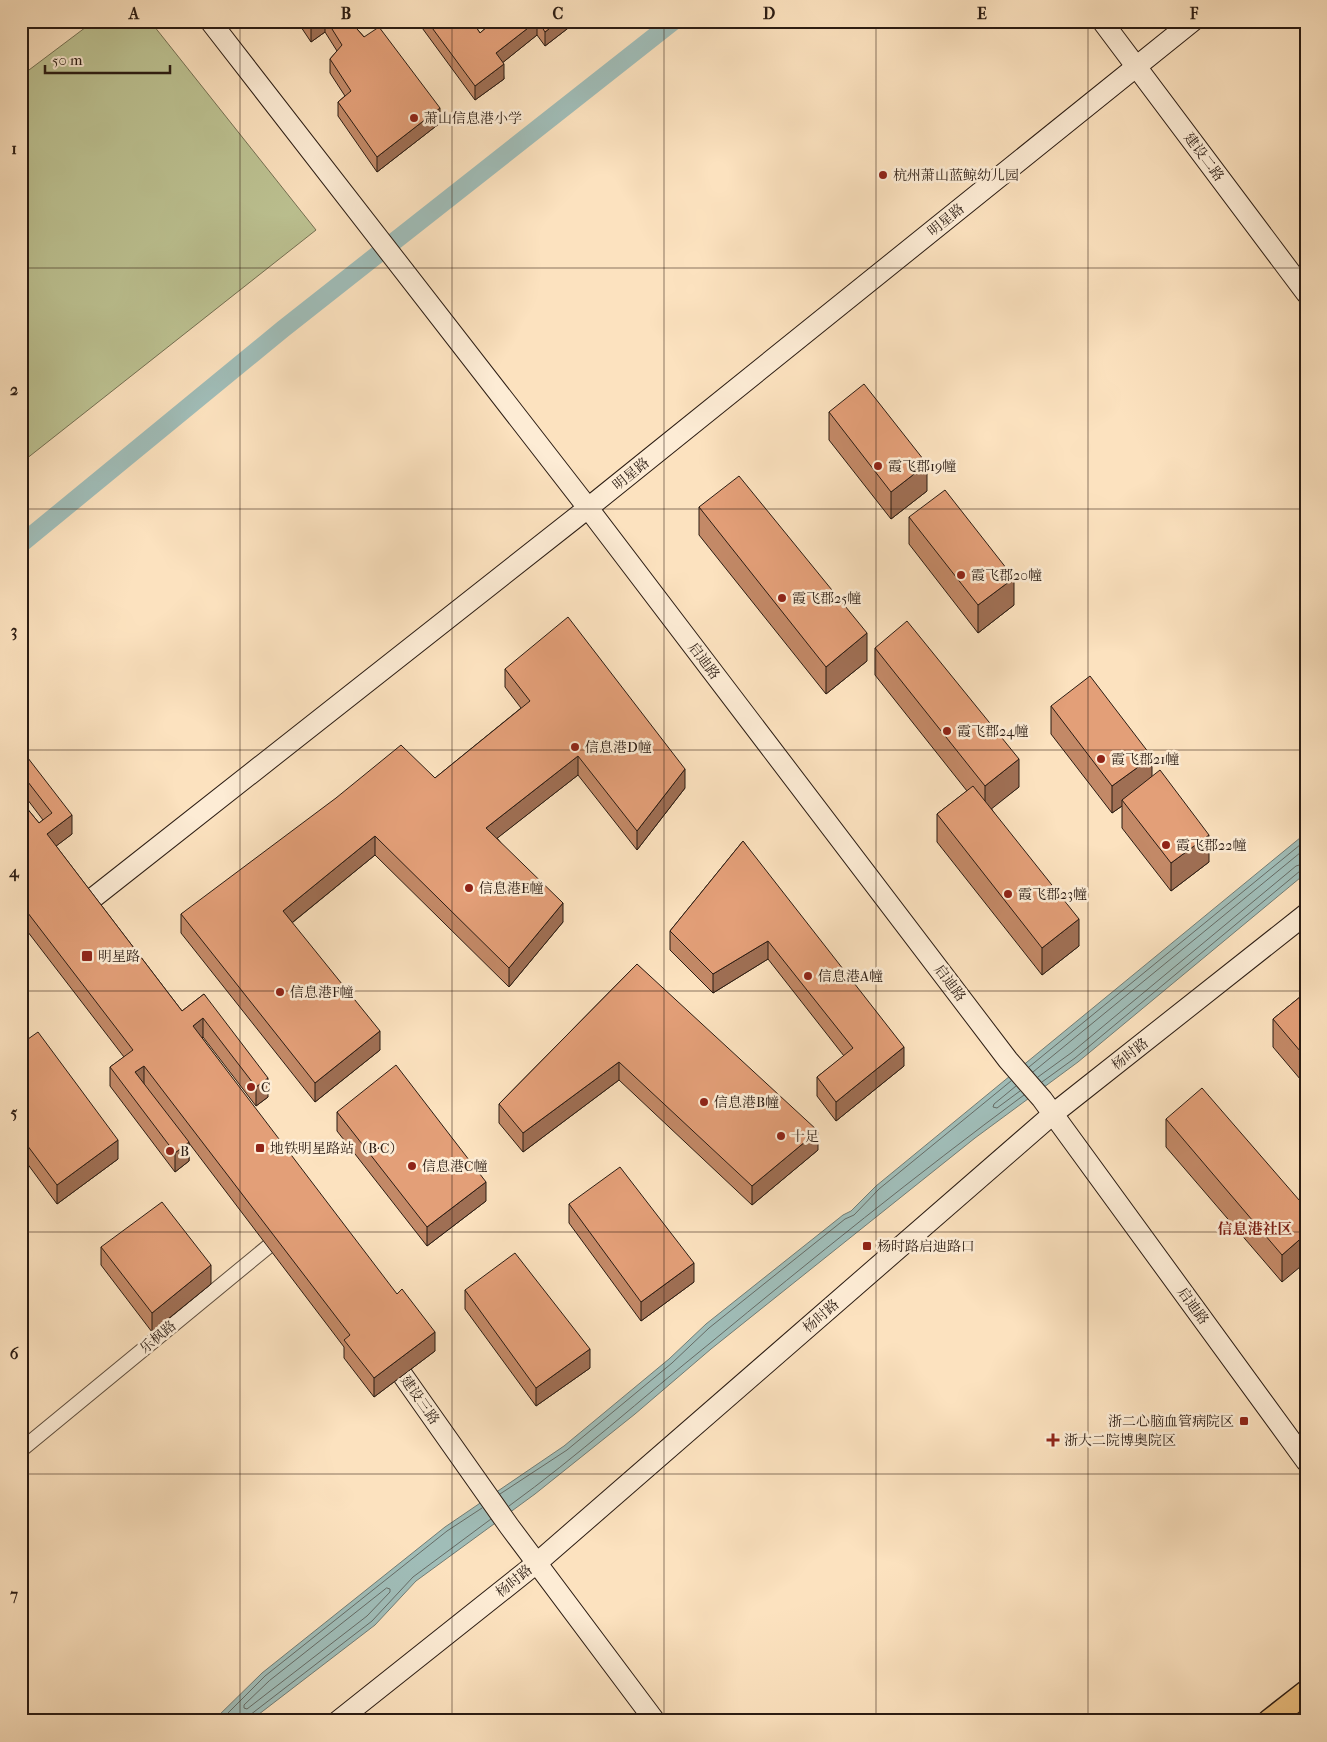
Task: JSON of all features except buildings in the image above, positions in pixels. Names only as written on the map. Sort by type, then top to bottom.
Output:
[{"type":"main road","points":[[1270,1721],[1306,1692]]},
{"type":"street","name":"启迪路","points":[[210,21],[588,508],[1008,1060],[1047,1107],[1306,1461]]},
{"type":"street","name":"建设二路","points":[[1102,21],[1306,293]]},
{"type":"street","name":"明星路","points":[[62,919],[588,508],[1193,21]]},
{"type":"street","name":"杨时路","points":[[338,1721],[538,1562],[1047,1107],[1306,914]]},
{"type":"street","name":"乐枫路","points":[[21,1450],[294,1224]]},
{"type":"street","name":"建设三路","points":[[379,1341],[509,1526],[538,1562],[655,1721]]},
{"type":"green space","points":[[94,21],[150,21],[316,230],[21,463],[21,76]]},
{"type":"water","points":[[1306,833],[1306,873],[1078,1062],[975,1138],[711,1349],[635,1414],[535,1494],[416,1581],[375,1625],[250,1721],[213,1721],[262,1673],[445,1527],[564,1446],[669,1359],[706,1324],[843,1215],[851,1211],[876,1186]]},
{"type":"waterway","points":[[21,544],[283,329],[674,21]]},
{"type":"place","name":"萧山信息港小学","points":[[414,118]]},
{"type":"place","name":"杭州萧山蓝鲸幼儿园","points":[[883,175]]},
{"type":"place","name":"霞飞郡19幢","points":[[878,466]]},
{"type":"place","name":"霞飞郡20幢","points":[[961,575]]},
{"type":"place","name":"霞飞郡25幢","points":[[782,598]]},
{"type":"place","name":"霞飞郡24幢","points":[[947,731]]},
{"type":"place","name":"信息港D幢","points":[[575,747]]},
{"type":"place","name":"霞飞郡21幢","points":[[1101,759]]},
{"type":"place","name":"霞飞郡22幢","points":[[1166,845]]},
{"type":"place","name":"信息港E幢","points":[[469,888]]},
{"type":"place","name":"霞飞郡23幢","points":[[1008,894]]},
{"type":"place","name":"明星路","points":[[87,956]]},
{"type":"place","name":"信息港A幢","points":[[808,976]]},
{"type":"place","name":"信息港F幢","points":[[280,992]]},
{"type":"place","name":"C","points":[[251,1087]]},
{"type":"place","name":"信息港B幢","points":[[704,1102]]},
{"type":"place","name":"十足","points":[[781,1136]]},
{"type":"place","name":"地铁明星路站（B·C）","points":[[260,1148]]},
{"type":"place","name":"B","points":[[170,1151]]},
{"type":"place","name":"信息港C幢","points":[[412,1166]]},
{"type":"place","name":"杨时路启迪路口","points":[[867,1246]]},
{"type":"place","name":"浙二心脑血管病院区","points":[[1244,1421]]},
{"type":"place","name":"浙大二院博奥院区","points":[[1053,1440]]},
{"type":"district","name":"信息港社区","points":[[1255,1229]]}]
